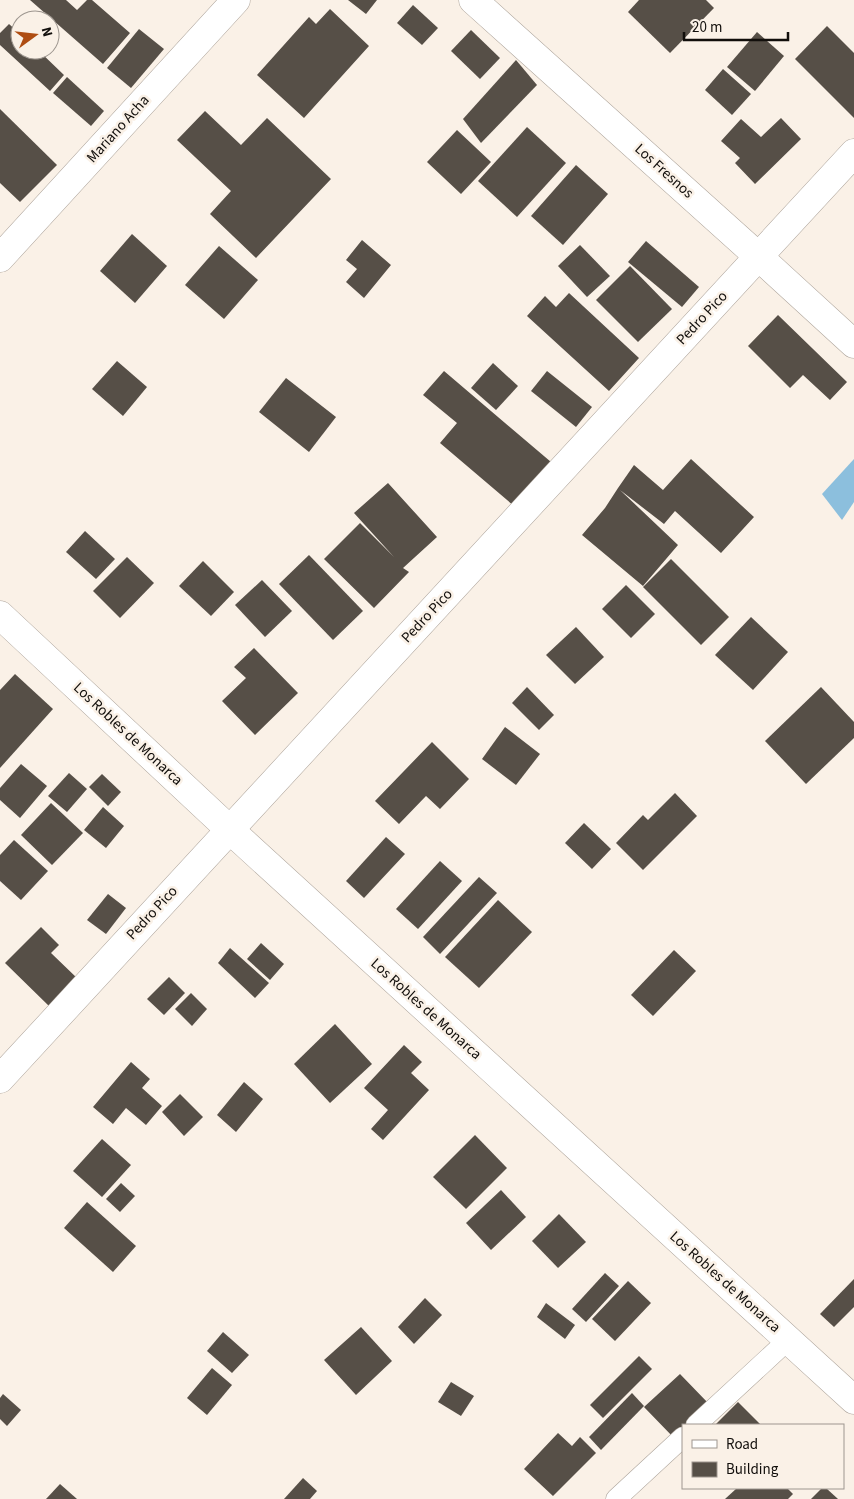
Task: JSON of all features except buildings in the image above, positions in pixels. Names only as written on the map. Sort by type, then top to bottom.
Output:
[{"type":"street","name":"Mariano Acha","points":[[0,258],[236,0]]},
{"type":"street","name":"Los Fresnos","points":[[473,0],[854,344]]},
{"type":"street","name":"Pedro Pico","points":[[0,1079],[854,153]]},
{"type":"street","name":"Los Robles de Monarca","points":[[0,615],[229,829],[854,1400]]},
{"type":"lane","points":[[697,1424],[788,1340]]},
{"type":"lane","points":[[616,1499],[682,1438]]},
{"type":"water","points":[[854,459],[854,502],[842,520],[822,494]]}]
